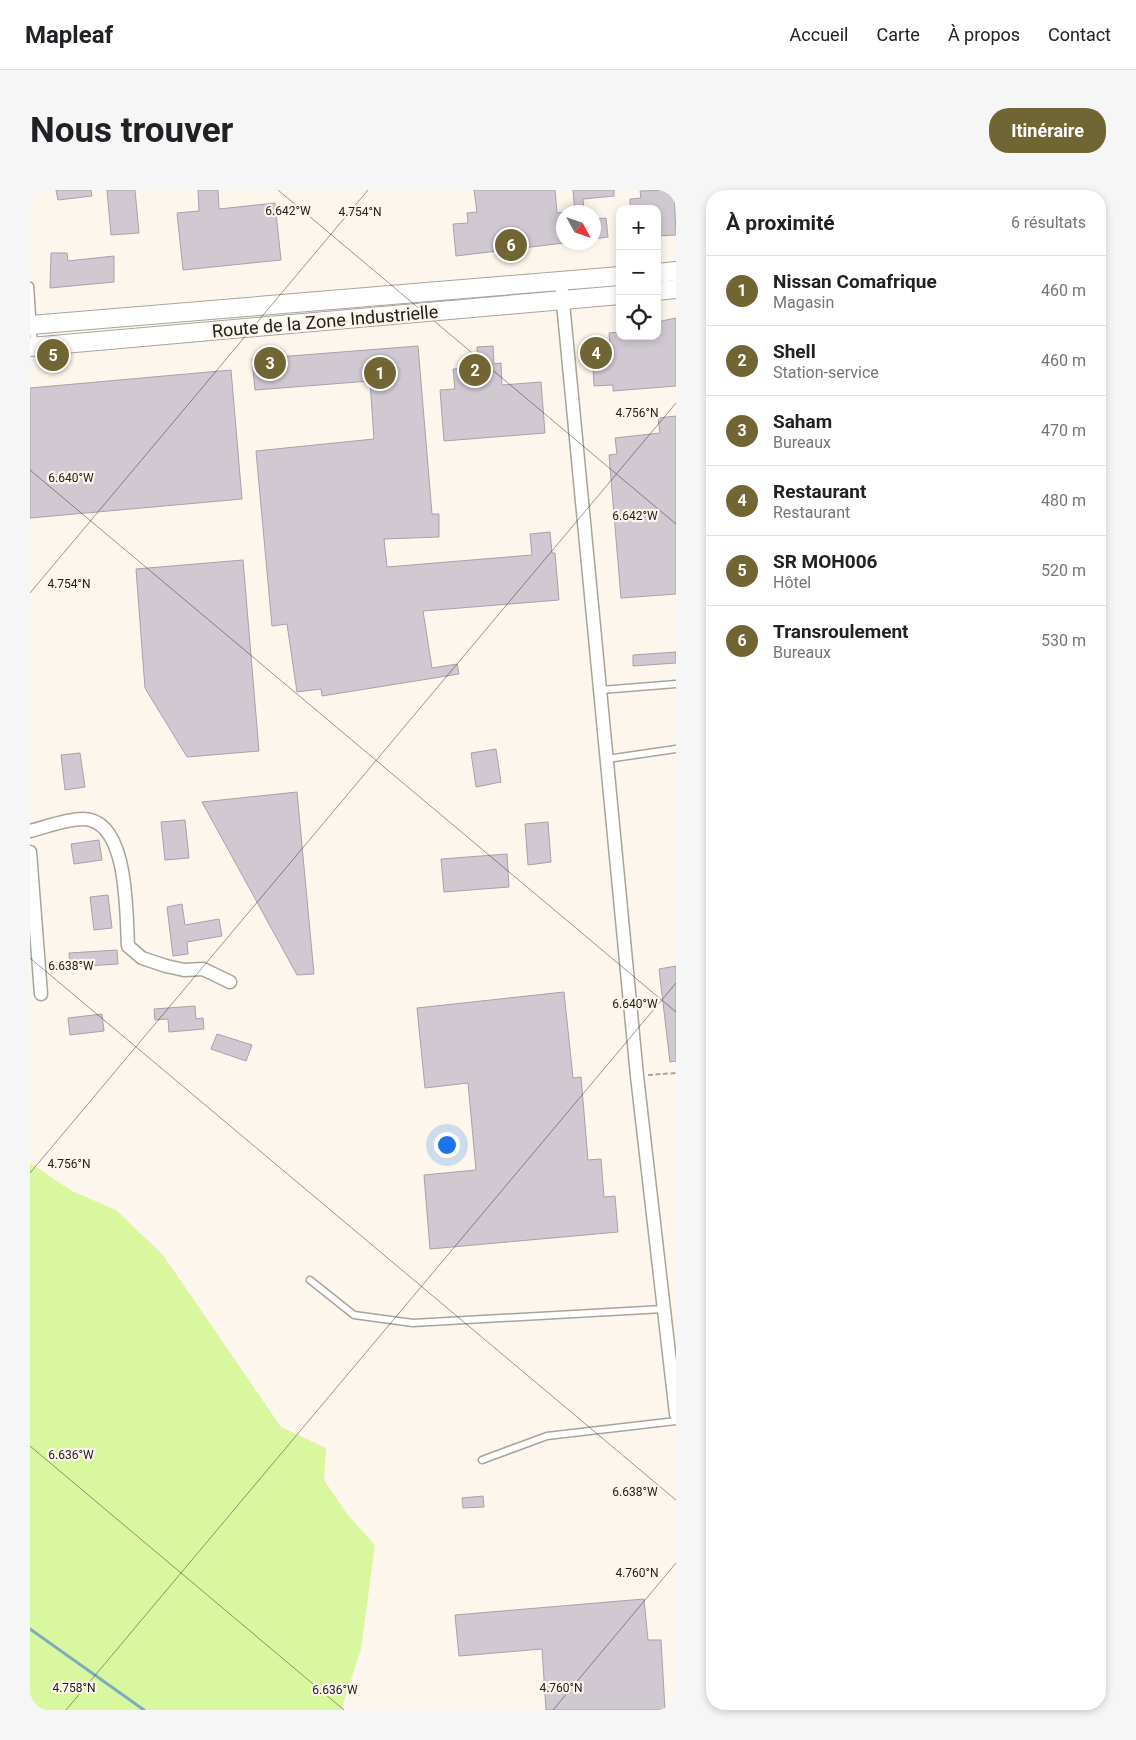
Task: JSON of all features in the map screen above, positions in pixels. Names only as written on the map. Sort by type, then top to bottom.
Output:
[{"type":"main road","points":[[661,273],[676,271]]},
{"type":"main road","name":"Route de la Zone Industrielle","points":[[31,325],[616,276]]},
{"type":"main road","points":[[661,291],[676,289]]},
{"type":"main road","name":"Route de la Zone Industrielle","points":[[32,347],[616,295]]},
{"type":"street","points":[[561,282],[637,1076],[663,1309],[676,1406]]},
{"type":"street","points":[[30,831],[83,819],[101,824],[119,851],[128,946],[142,958],[184,970],[203,969],[230,982]]},
{"type":"street","points":[[30,852],[41,994]]},
{"type":"lane","points":[[30,286],[32,347]]},
{"type":"lane","points":[[601,690],[676,684]]},
{"type":"lane","points":[[607,759],[676,749]]},
{"type":"lane","points":[[310,1280],[354,1315],[413,1323],[663,1309]]},
{"type":"lane","points":[[482,1460],[547,1436],[676,1421]]},
{"type":"path","points":[[637,1076],[676,1073]]},
{"type":"green space","points":[[30,1163],[72,1191],[116,1210],[163,1255],[281,1427],[326,1448],[324,1480],[347,1514],[375,1545],[361,1649],[341,1710],[30,1710]]},
{"type":"building","points":[[56,190],[91,190],[92,196],[58,200]]},
{"type":"building","points":[[107,190],[135,190],[139,233],[111,235]]},
{"type":"building","points":[[198,190],[218,190],[219,209],[275,203],[281,260],[183,270],[177,213],[199,211]]},
{"type":"building","points":[[474,190],[555,190],[556,244],[456,256],[453,224],[468,223],[467,213],[477,212]]},
{"type":"building","points":[[573,190],[614,190],[614,196],[583,199],[583,205],[574,205]]},
{"type":"building","points":[[674,190],[676,235],[661,236],[661,205],[630,205],[630,199],[641,198],[640,191]]},
{"type":"building","points":[[601,218],[606,218],[608,237],[601,238]]},
{"type":"building","points":[[51,253],[67,253],[68,261],[114,256],[114,282],[50,288]]},
{"type":"building","points":[[676,318],[676,386],[613,391],[613,385],[594,386],[592,347],[610,346],[609,333],[616,332],[616,340],[661,340],[661,321]]},
{"type":"building","points":[[418,346],[432,514],[439,514],[439,537],[384,539],[387,567],[532,555],[530,534],[550,532],[552,553],[555,553],[559,600],[423,611],[432,668],[457,664],[459,674],[322,696],[321,689],[297,692],[287,624],[272,626],[256,451],[374,439],[370,381],[255,390],[252,359]]},
{"type":"building","points":[[493,346],[494,364],[501,363],[502,385],[541,382],[545,433],[444,441],[440,390],[455,389],[453,369],[478,368],[477,347]]},
{"type":"building","points":[[231,370],[242,499],[30,518],[30,388]]},
{"type":"building","points":[[676,416],[676,594],[621,598],[609,455],[617,454],[615,438],[660,433],[658,418]]},
{"type":"building","points":[[243,560],[259,751],[187,757],[145,688],[136,569]]},
{"type":"building","points":[[676,652],[676,663],[633,666],[633,655]]},
{"type":"building","points":[[496,749],[501,782],[476,787],[471,753]]},
{"type":"building","points":[[80,753],[85,787],[65,790],[61,755]]},
{"type":"building","points":[[297,792],[314,974],[297,975],[202,802]]},
{"type":"building","points":[[185,820],[189,858],[165,860],[161,822]]},
{"type":"building","points":[[548,822],[551,862],[528,865],[525,824]]},
{"type":"building","points":[[99,840],[102,860],[74,864],[71,844]]},
{"type":"building","points":[[507,854],[509,887],[444,892],[441,859]]},
{"type":"building","points":[[108,895],[112,928],[94,930],[90,897]]},
{"type":"building","points":[[182,904],[185,925],[219,919],[222,936],[187,942],[188,954],[173,956],[167,907]]},
{"type":"building","points":[[117,950],[118,964],[70,967],[69,953]]},
{"type":"building","points":[[676,966],[676,1061],[670,1062],[659,969]]},
{"type":"building","points":[[564,992],[573,1078],[581,1077],[588,1160],[601,1159],[604,1197],[615,1196],[618,1232],[430,1249],[424,1175],[476,1170],[468,1083],[425,1088],[417,1008]]},
{"type":"building","points":[[195,1006],[196,1019],[203,1018],[204,1029],[169,1032],[168,1019],[155,1020],[154,1009]]},
{"type":"building","points":[[102,1014],[104,1031],[70,1035],[68,1018]]},
{"type":"building","points":[[217,1034],[252,1045],[246,1061],[211,1049]]},
{"type":"building","points":[[483,1496],[484,1507],[463,1508],[462,1498]]},
{"type":"building","points":[[644,1599],[648,1640],[661,1640],[665,1710],[546,1710],[542,1649],[459,1656],[455,1615]]},
{"type":"waterway","points":[[30,1629],[144,1710]]},
{"type":"place","name":"Transroulement","points":[[511,245]]},
{"type":"place","name":"Restaurant","points":[[596,353]]},
{"type":"place","name":"SR MOH006","points":[[53,355]]},
{"type":"place","name":"Saham","points":[[270,363]]},
{"type":"place","name":"Shell","points":[[475,370]]},
{"type":"place","name":"Nissan Comafrique","points":[[380,373]]}]
